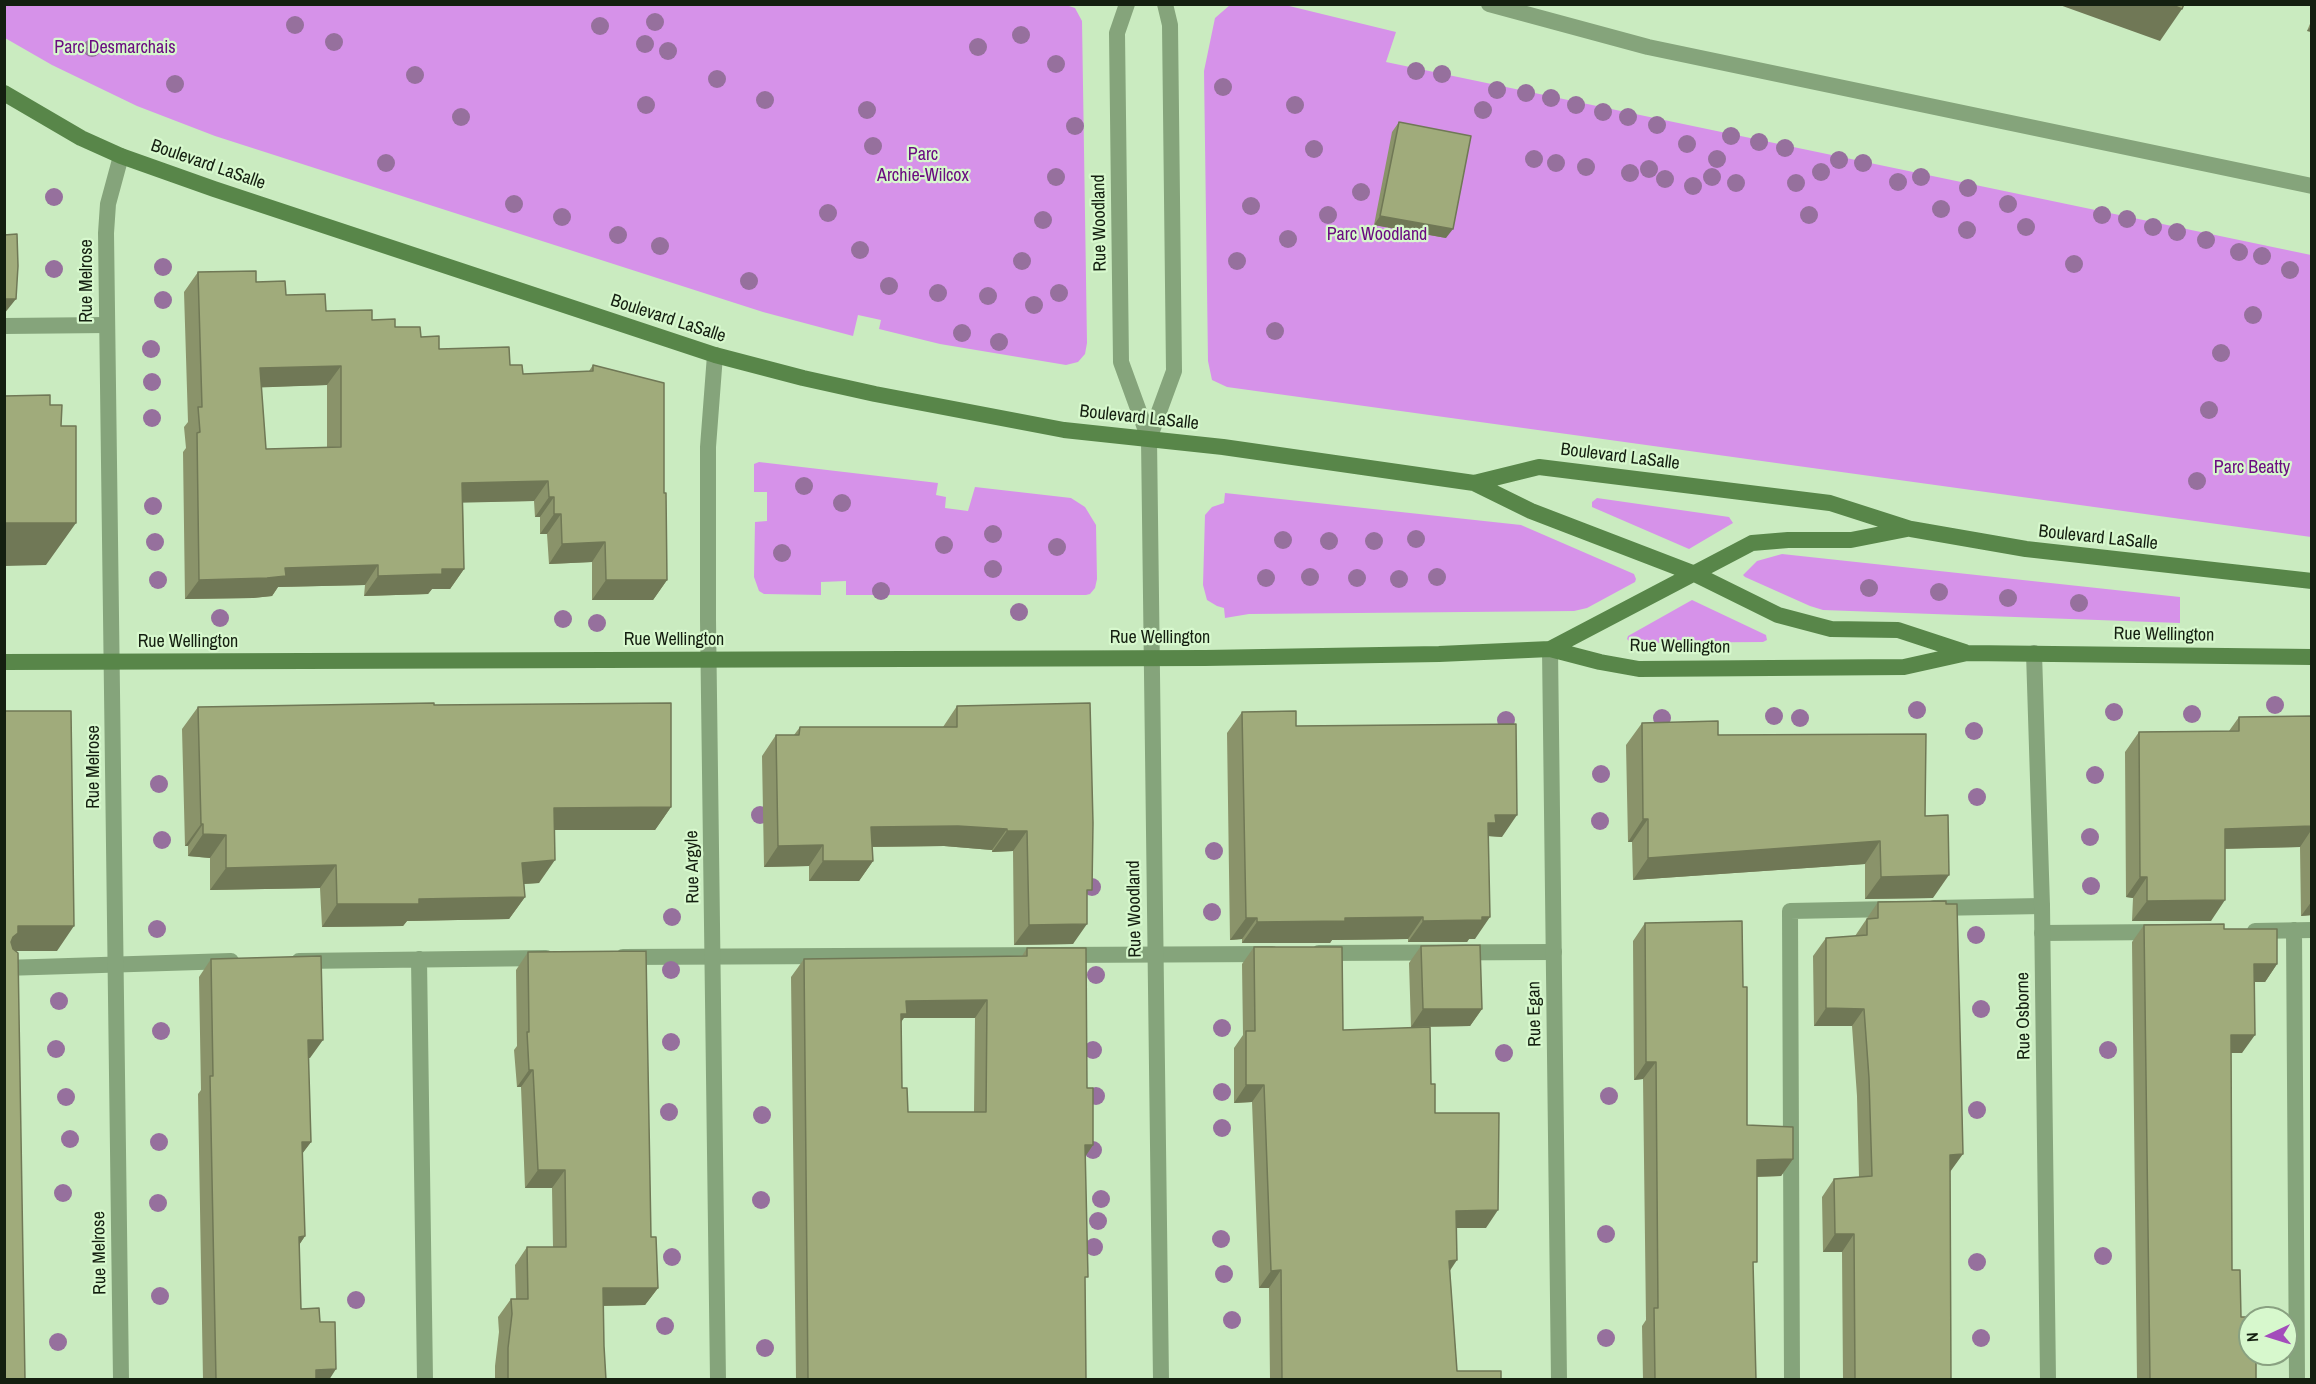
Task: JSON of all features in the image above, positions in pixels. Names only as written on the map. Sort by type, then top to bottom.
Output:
[{"type":"main road","name":"Boulevard LaSalle","points":[[4,93],[81,138],[122,156],[715,355],[875,394],[1064,430],[1149,438],[1474,483],[1539,467],[1830,503],[1911,529],[2026,549],[2312,581]]},
{"type":"main road","points":[[1474,483],[1531,511],[1695,574],[1778,615],[1831,629],[1898,630],[1967,653]]},
{"type":"main road","points":[[1551,649],[1752,543],[1788,540],[1851,540],[1911,529]]},
{"type":"main road","name":"Rue Wellington","points":[[4,662],[1151,658],[1439,654],[1551,649],[1600,662],[1639,669],[1904,667],[1967,653],[2312,657]]},
{"type":"street","name":"Rue Woodland","points":[[1127,4],[1117,33],[1121,362],[1149,438],[1161,1380]]},
{"type":"street","name":"Rue Woodland","points":[[1149,438],[1174,371],[1170,25],[1165,4]]},
{"type":"street","points":[[1489,4],[1648,47],[2312,186]]},
{"type":"street","name":"Rue Melrose","points":[[121,1380],[106,233],[108,204],[122,156]]},
{"type":"street","points":[[4,326],[106,325]]},
{"type":"street","name":"Rue Argyle","points":[[715,355],[708,447],[708,659],[714,956],[718,1380]]},
{"type":"street","name":"Rue Egan","points":[[1551,649],[1559,1380]]},
{"type":"street","name":"Rue Osborne","points":[[2034,653],[2042,906],[2048,1380]]},
{"type":"street","points":[[1792,1380],[1790,911],[2042,906]]},
{"type":"street","points":[[2294,930],[2297,1380]]},
{"type":"street","points":[[2236,931],[2312,930]]},
{"type":"street","points":[[2042,933],[2177,932]]},
{"type":"street","points":[[605,958],[1554,952]]},
{"type":"street","points":[[279,961],[558,958]]},
{"type":"street","points":[[419,959],[425,1380]]},
{"type":"street","points":[[4,968],[244,961]]},
{"type":"green space","name":"Parc Archie-Wilcox","points":[[5,4],[1066,5],[1075,8],[1082,21],[1087,343],[1085,354],[1078,362],[1066,365],[940,344],[879,329],[881,320],[858,315],[853,336],[763,312],[215,136],[137,106],[52,65],[5,38]]},
{"type":"green space","name":"Parc Woodland","points":[[1230,5],[1285,5],[1396,32],[1386,62],[2311,255],[2311,537],[1227,387],[1212,380],[1208,361],[1204,71],[1215,18]]},
{"type":"green space","points":[[759,462],[938,483],[936,495],[946,497],[945,508],[968,511],[975,487],[1071,498],[1085,507],[1096,525],[1097,579],[1095,588],[1086,595],[846,595],[846,581],[821,582],[821,595],[764,594],[759,591],[754,577],[755,522],[767,521],[767,492],[754,492],[754,464]]},
{"type":"green space","points":[[1225,493],[1521,525],[1634,574],[1636,579],[1635,582],[1587,608],[1574,611],[1249,614],[1225,618],[1224,608],[1207,600],[1203,585],[1205,515],[1212,507],[1224,503]]},
{"type":"green space","points":[[1597,498],[1729,517],[1733,523],[1689,549],[1592,507],[1592,502]]},
{"type":"green space","points":[[1782,554],[2180,597],[2180,623],[1823,610],[1743,575],[1757,561]]},
{"type":"green space","points":[[1692,600],[1766,635],[1767,640],[1763,642],[1631,643],[1627,639],[1628,636]]},
{"type":"building","points":[[2170,4],[2184,4],[2182,9]]},
{"type":"building","points":[[1399,122],[1471,136],[1453,229],[1380,216]]},
{"type":"building","points":[[17,234],[16,299],[4,299],[4,235]]},
{"type":"building","points":[[256,271],[256,282],[285,281],[286,295],[325,294],[326,311],[372,310],[372,320],[395,319],[395,327],[420,327],[421,337],[439,336],[439,349],[509,347],[510,365],[522,365],[523,374],[593,371],[593,365],[664,383],[667,580],[606,580],[605,542],[562,544],[561,514],[554,514],[554,497],[549,497],[548,481],[462,483],[464,569],[442,569],[442,574],[378,576],[378,565],[285,568],[286,576],[199,580],[197,433],[200,432],[198,407],[202,407],[198,272]],"holes":[[[341,366],[341,447],[266,449],[260,368]]]},
{"type":"building","points":[[50,395],[50,405],[62,405],[61,426],[76,426],[76,523],[4,523],[4,396]]},
{"type":"building","points":[[434,703],[434,705],[671,703],[671,807],[554,808],[555,860],[522,863],[525,897],[419,899],[419,904],[337,904],[336,865],[226,868],[226,835],[203,834],[198,707]]},
{"type":"building","points":[[1090,703],[1093,823],[1092,890],[1087,890],[1087,924],[1029,925],[1027,831],[958,826],[871,827],[873,861],[823,861],[823,845],[778,846],[776,735],[799,735],[800,727],[957,727],[957,706]]},
{"type":"building","points":[[4,711],[71,711],[74,926],[18,926],[18,933],[11,942],[13,949],[18,953],[25,1380],[4,1380]]},
{"type":"building","points":[[1296,711],[1296,726],[1516,724],[1517,815],[1495,815],[1496,823],[1488,823],[1490,917],[1482,917],[1482,920],[1423,921],[1423,917],[1257,922],[1257,918],[1246,918],[1242,712]]},
{"type":"building","points":[[2312,716],[2312,826],[2225,829],[2225,900],[2147,901],[2147,877],[2140,877],[2139,732],[2239,731],[2239,717]]},
{"type":"building","points":[[1718,721],[1718,735],[1926,734],[1925,816],[1948,815],[1949,875],[1881,877],[1880,841],[1648,858],[1648,819],[1643,819],[1642,723]]},
{"type":"building","points":[[1946,901],[1946,904],[1957,904],[1963,1154],[1950,1155],[1951,1380],[1855,1380],[1854,1234],[1835,1234],[1834,1179],[1872,1176],[1869,1078],[1864,1009],[1826,1008],[1826,938],[1867,935],[1867,919],[1878,918],[1878,902]]},
{"type":"building","points":[[1742,921],[1743,987],[1747,987],[1747,1125],[1793,1127],[1793,1159],[1757,1160],[1757,1262],[1753,1262],[1756,1380],[1655,1380],[1654,1308],[1658,1308],[1656,1062],[1646,1062],[1645,923]]},
{"type":"building","points":[[2224,924],[2224,929],[2277,929],[2277,964],[2254,964],[2255,1035],[2231,1035],[2232,1270],[2240,1270],[2241,1306],[2238,1306],[2238,1366],[2256,1366],[2256,1380],[2150,1380],[2144,925]]},
{"type":"building","points":[[1480,945],[1482,1009],[1423,1009],[1421,946]]},
{"type":"building","points":[[1254,947],[1342,947],[1343,1030],[1430,1027],[1431,1084],[1435,1084],[1435,1113],[1499,1113],[1498,1210],[1456,1211],[1457,1260],[1449,1261],[1457,1371],[1501,1371],[1501,1380],[1282,1380],[1281,1270],[1271,1271],[1264,1085],[1246,1085],[1246,1031],[1255,1031]]},
{"type":"building","points":[[1027,948],[1086,948],[1087,1088],[1093,1088],[1093,1145],[1085,1145],[1088,1277],[1085,1277],[1086,1380],[808,1380],[804,959],[1027,956]],"holes":[[[987,1000],[986,1112],[908,1112],[907,1088],[902,1088],[901,1014],[907,1014],[906,1001]]]},
{"type":"building","points":[[646,951],[651,1237],[656,1237],[658,1288],[603,1288],[606,1380],[508,1380],[511,1299],[528,1299],[527,1247],[566,1247],[565,1170],[538,1170],[533,1070],[529,1070],[527,1032],[529,1032],[528,952]]},
{"type":"building","points":[[321,956],[323,1040],[308,1040],[311,1142],[302,1142],[305,1236],[299,1237],[301,1309],[319,1308],[320,1322],[335,1322],[336,1369],[316,1370],[316,1380],[216,1380],[210,1076],[213,1076],[211,959]]},
{"type":"park label","name":"Parc Desmarchais","points":[[115,48]]},
{"type":"park label","name":"Parc Beatty","points":[[2252,468]]}]
